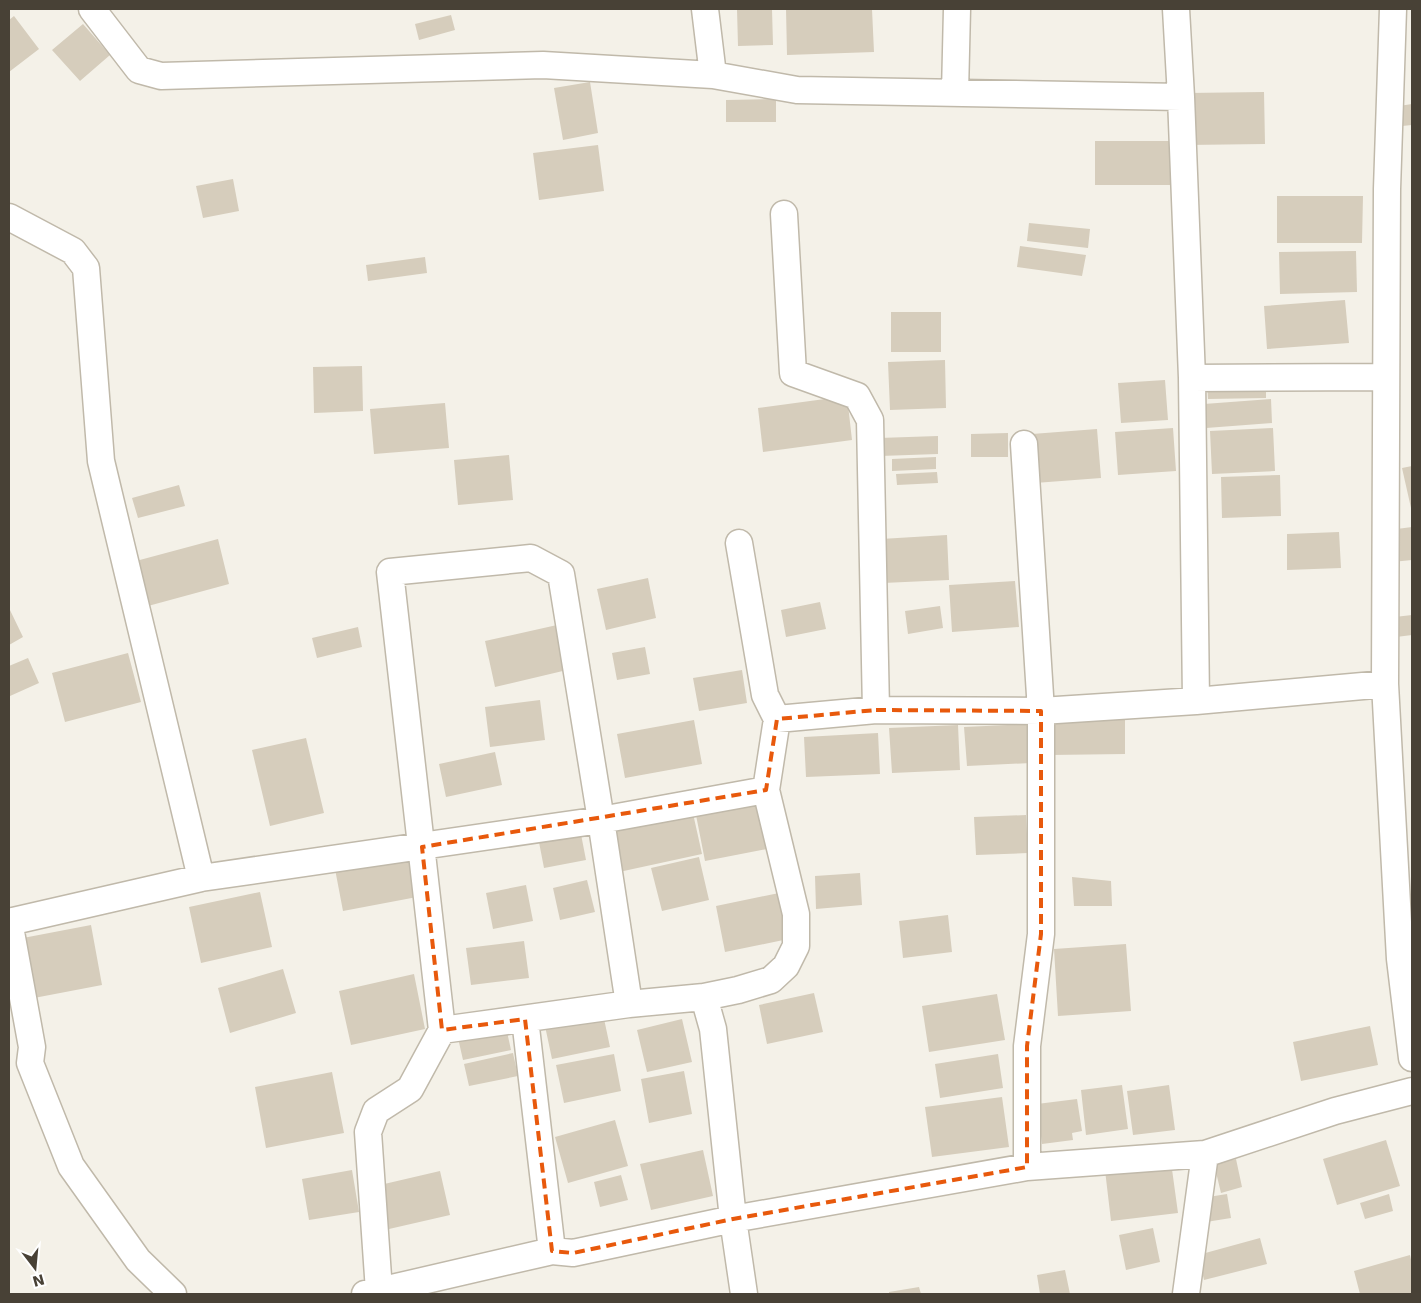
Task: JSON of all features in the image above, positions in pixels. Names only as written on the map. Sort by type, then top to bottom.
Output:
[{"type":"street","points":[[92,9],[140,70],[161,76],[543,64],[713,75],[796,90],[1181,97]]},
{"type":"street","points":[[705,9],[713,75]]},
{"type":"street","points":[[955,94],[957,9]]},
{"type":"street","points":[[1176,9],[1192,378],[1196,701]]},
{"type":"street","points":[[1393,9],[1387,189],[1385,684],[1400,959],[1412,1058]]},
{"type":"street","points":[[784,214],[793,374],[857,396],[870,420],[876,710]]},
{"type":"street","points":[[9,217],[73,251],[86,268],[101,461],[201,878]]},
{"type":"street","points":[[1192,378],[1386,377]]},
{"type":"street","points":[[1024,444],[1041,711],[1041,934],[1027,1046],[1027,1167]]},
{"type":"street","points":[[442,1030],[629,1004],[704,997],[738,990],[771,980],[786,966],[796,946],[796,914],[766,790],[777,718],[765,695],[739,543]]},
{"type":"street","points":[[629,1004],[561,574],[531,558],[390,572],[442,1030],[410,1089],[376,1111],[368,1132],[374,1293],[552,1251],[572,1253],[733,1219],[1027,1167],[1204,1154],[1335,1111],[1412,1091]]},
{"type":"street","points":[[777,718],[876,710],[1041,711],[1196,701],[1385,684]]},
{"type":"street","points":[[173,1294],[138,1260],[71,1166],[30,1063],[32,1047],[9,921],[201,878],[601,820],[766,790]]},
{"type":"street","points":[[704,997],[713,1028],[733,1219],[744,1294]]},
{"type":"street","points":[[525,1019],[552,1251]]},
{"type":"street","points":[[1186,1294],[1204,1154]]},
{"type":"highlighted area","points":[[876,710],[1041,711],[1041,934],[1027,1046],[1027,1167],[733,1219],[573,1253],[552,1251],[525,1019],[442,1030],[422,847],[766,790],[777,719]]},
{"type":"building","points":[[737,9],[772,9],[773,45],[738,46]]},
{"type":"building","points":[[786,9],[872,9],[874,52],[787,55]]},
{"type":"building","points":[[451,15],[455,30],[419,40],[415,24]]},
{"type":"building","points":[[14,16],[39,49],[9,72],[9,20]]},
{"type":"building","points":[[83,24],[110,55],[80,81],[52,50]]},
{"type":"building","points":[[590,82],[598,133],[563,140],[554,88]]},
{"type":"building","points":[[1264,92],[1265,144],[1187,145],[1187,93]]},
{"type":"building","points":[[776,99],[776,122],[726,122],[726,100]]},
{"type":"building","points":[[1412,104],[1412,125],[1402,126],[1399,106]]},
{"type":"building","points":[[1095,141],[1176,141],[1176,185],[1095,185]]},
{"type":"building","points":[[598,145],[604,191],[539,200],[533,153]]},
{"type":"building","points":[[233,179],[239,211],[203,218],[196,186]]},
{"type":"building","points":[[1277,196],[1363,196],[1362,243],[1277,243]]},
{"type":"building","points":[[1029,223],[1090,229],[1088,248],[1027,241]]},
{"type":"building","points":[[1020,246],[1086,255],[1082,276],[1017,267]]},
{"type":"building","points":[[1356,251],[1357,292],[1280,294],[1279,252]]},
{"type":"building","points":[[425,257],[427,273],[368,281],[366,265]]},
{"type":"building","points":[[1345,300],[1349,343],[1267,349],[1264,306]]},
{"type":"building","points":[[891,312],[941,312],[941,352],[891,352]]},
{"type":"building","points":[[945,360],[946,408],[890,410],[888,362]]},
{"type":"building","points":[[362,366],[363,411],[314,413],[313,367]]},
{"type":"building","points":[[1165,380],[1168,420],[1121,423],[1118,383]]},
{"type":"building","points":[[1266,380],[1266,398],[1208,399],[1207,381]]},
{"type":"building","points":[[847,396],[852,440],[763,452],[758,408]]},
{"type":"building","points":[[1271,399],[1272,423],[1206,428],[1204,404]]},
{"type":"building","points":[[445,403],[449,448],[374,454],[370,409]]},
{"type":"building","points":[[1173,428],[1176,471],[1118,475],[1115,432]]},
{"type":"building","points":[[1273,428],[1275,471],[1212,474],[1210,431]]},
{"type":"building","points":[[1097,429],[1101,478],[1035,483],[1032,434]]},
{"type":"building","points":[[1008,433],[1008,457],[971,457],[971,434]]},
{"type":"building","points":[[938,436],[938,454],[880,456],[879,438]]},
{"type":"building","points":[[509,455],[513,500],[458,505],[454,460]]},
{"type":"building","points":[[936,457],[936,469],[892,471],[892,459]]},
{"type":"building","points":[[1412,466],[1412,508],[1411,508],[1402,468]]},
{"type":"building","points":[[937,472],[938,483],[897,485],[896,474]]},
{"type":"building","points":[[1280,475],[1281,516],[1222,518],[1221,477]]},
{"type":"building","points":[[179,485],[185,506],[138,518],[132,498]]},
{"type":"building","points":[[1412,527],[1412,560],[1392,562],[1389,530]]},
{"type":"building","points":[[1339,532],[1341,568],[1287,570],[1287,534]]},
{"type":"building","points":[[947,535],[949,580],[883,583],[881,539]]},
{"type":"building","points":[[218,539],[229,584],[148,606],[136,561]]},
{"type":"building","points":[[648,578],[656,618],[606,630],[597,589]]},
{"type":"building","points":[[1015,581],[1019,627],[952,632],[949,585]]},
{"type":"building","points":[[820,602],[826,629],[786,637],[781,610]]},
{"type":"building","points":[[940,606],[943,628],[908,634],[905,611]]},
{"type":"building","points":[[9,608],[23,637],[9,645]]},
{"type":"building","points":[[1412,615],[1412,635],[1388,638],[1386,618]]},
{"type":"building","points":[[557,625],[567,670],[495,687],[485,641]]},
{"type":"building","points":[[358,627],[362,647],[317,658],[312,638]]},
{"type":"building","points":[[645,647],[650,674],[617,680],[612,653]]},
{"type":"building","points":[[128,653],[141,702],[65,722],[52,673]]},
{"type":"building","points":[[28,658],[39,683],[10,696],[9,666]]},
{"type":"building","points":[[742,670],[747,703],[699,711],[693,678]]},
{"type":"building","points":[[540,700],[545,740],[490,747],[485,707]]},
{"type":"building","points":[[1125,715],[1125,754],[1050,755],[1050,716]]},
{"type":"building","points":[[694,720],[702,764],[625,778],[617,734]]},
{"type":"building","points":[[1029,724],[1031,763],[967,766],[964,727]]},
{"type":"building","points":[[958,725],[960,770],[892,773],[889,728]]},
{"type":"building","points":[[878,733],[880,774],[806,777],[804,737]]},
{"type":"building","points":[[306,738],[324,813],[270,826],[252,750]]},
{"type":"building","points":[[495,752],[502,785],[446,797],[439,764]]},
{"type":"building","points":[[757,804],[767,849],[705,861],[696,815]]},
{"type":"building","points":[[692,809],[702,854],[619,872],[609,826]]},
{"type":"building","points":[[1026,815],[1028,853],[976,855],[974,817]]},
{"type":"building","points":[[580,829],[586,860],[544,868],[538,837]]},
{"type":"building","points":[[409,855],[417,897],[343,911],[335,869]]},
{"type":"building","points":[[699,857],[709,900],[662,911],[651,868]]},
{"type":"building","points":[[860,873],[862,905],[816,909],[815,876]]},
{"type":"building","points":[[1072,877],[1111,881],[1112,906],[1074,906]]},
{"type":"building","points":[[587,880],[595,912],[560,920],[553,888]]},
{"type":"building","points":[[526,885],[533,921],[493,929],[486,893]]},
{"type":"building","points":[[260,892],[272,947],[201,963],[189,907]]},
{"type":"building","points":[[784,892],[793,938],[725,952],[716,906]]},
{"type":"building","points":[[948,915],[952,952],[903,958],[899,921]]},
{"type":"building","points":[[91,925],[102,985],[34,998],[23,938]]},
{"type":"building","points":[[524,941],[529,978],[471,985],[466,948]]},
{"type":"building","points":[[1126,944],[1131,1011],[1058,1016],[1054,949]]},
{"type":"building","points":[[283,969],[296,1013],[230,1033],[218,988]]},
{"type":"building","points":[[414,974],[425,1029],[351,1045],[339,991]]},
{"type":"building","points":[[814,993],[823,1032],[767,1044],[759,1005]]},
{"type":"building","points":[[997,994],[1005,1040],[929,1052],[922,1006]]},
{"type":"building","points":[[603,1014],[610,1047],[552,1059],[545,1026]]},
{"type":"building","points":[[682,1019],[692,1062],[647,1072],[637,1030]]},
{"type":"building","points":[[1370,1026],[1378,1065],[1301,1081],[1293,1042]]},
{"type":"building","points":[[506,1027],[511,1050],[463,1060],[458,1038]]},
{"type":"building","points":[[513,1053],[518,1076],[469,1086],[464,1064]]},
{"type":"building","points":[[614,1054],[621,1091],[564,1103],[556,1065]]},
{"type":"building","points":[[998,1054],[1003,1088],[940,1098],[935,1064]]},
{"type":"building","points":[[684,1071],[692,1114],[649,1123],[641,1079]]},
{"type":"building","points":[[332,1072],[344,1133],[266,1148],[255,1087]]},
{"type":"building","points":[[1122,1085],[1128,1129],[1086,1135],[1081,1090]]},
{"type":"building","points":[[1169,1085],[1175,1130],[1133,1135],[1127,1091]]},
{"type":"building","points":[[1002,1097],[1009,1147],[932,1157],[925,1107]]},
{"type":"building","points":[[1077,1099],[1082,1131],[1072,1133],[1073,1140],[1042,1144],[1037,1104]]},
{"type":"building","points":[[615,1120],[628,1166],[568,1183],[555,1137]]},
{"type":"building","points":[[1386,1140],[1400,1186],[1337,1205],[1323,1159]]},
{"type":"building","points":[[703,1150],[713,1196],[651,1210],[640,1164]]},
{"type":"building","points":[[1236,1159],[1242,1187],[1221,1193],[1214,1164]]},
{"type":"building","points":[[1171,1162],[1178,1213],[1111,1221],[1105,1170]]},
{"type":"building","points":[[352,1170],[359,1212],[309,1220],[302,1179]]},
{"type":"building","points":[[440,1171],[450,1215],[389,1229],[380,1185]]},
{"type":"building","points":[[621,1175],[628,1200],[600,1207],[594,1182]]},
{"type":"building","points":[[1227,1194],[1231,1218],[1206,1222],[1202,1198]]},
{"type":"building","points":[[1389,1194],[1393,1211],[1365,1219],[1360,1203]]},
{"type":"building","points":[[1153,1228],[1160,1262],[1126,1270],[1119,1235]]},
{"type":"building","points":[[1260,1238],[1267,1264],[1204,1280],[1198,1255]]},
{"type":"building","points":[[1410,1255],[1412,1264],[1412,1293],[1360,1294],[1354,1271]]},
{"type":"building","points":[[1065,1270],[1070,1294],[1040,1294],[1037,1275]]},
{"type":"building","points":[[919,1287],[921,1294],[889,1294],[889,1292]]}]
